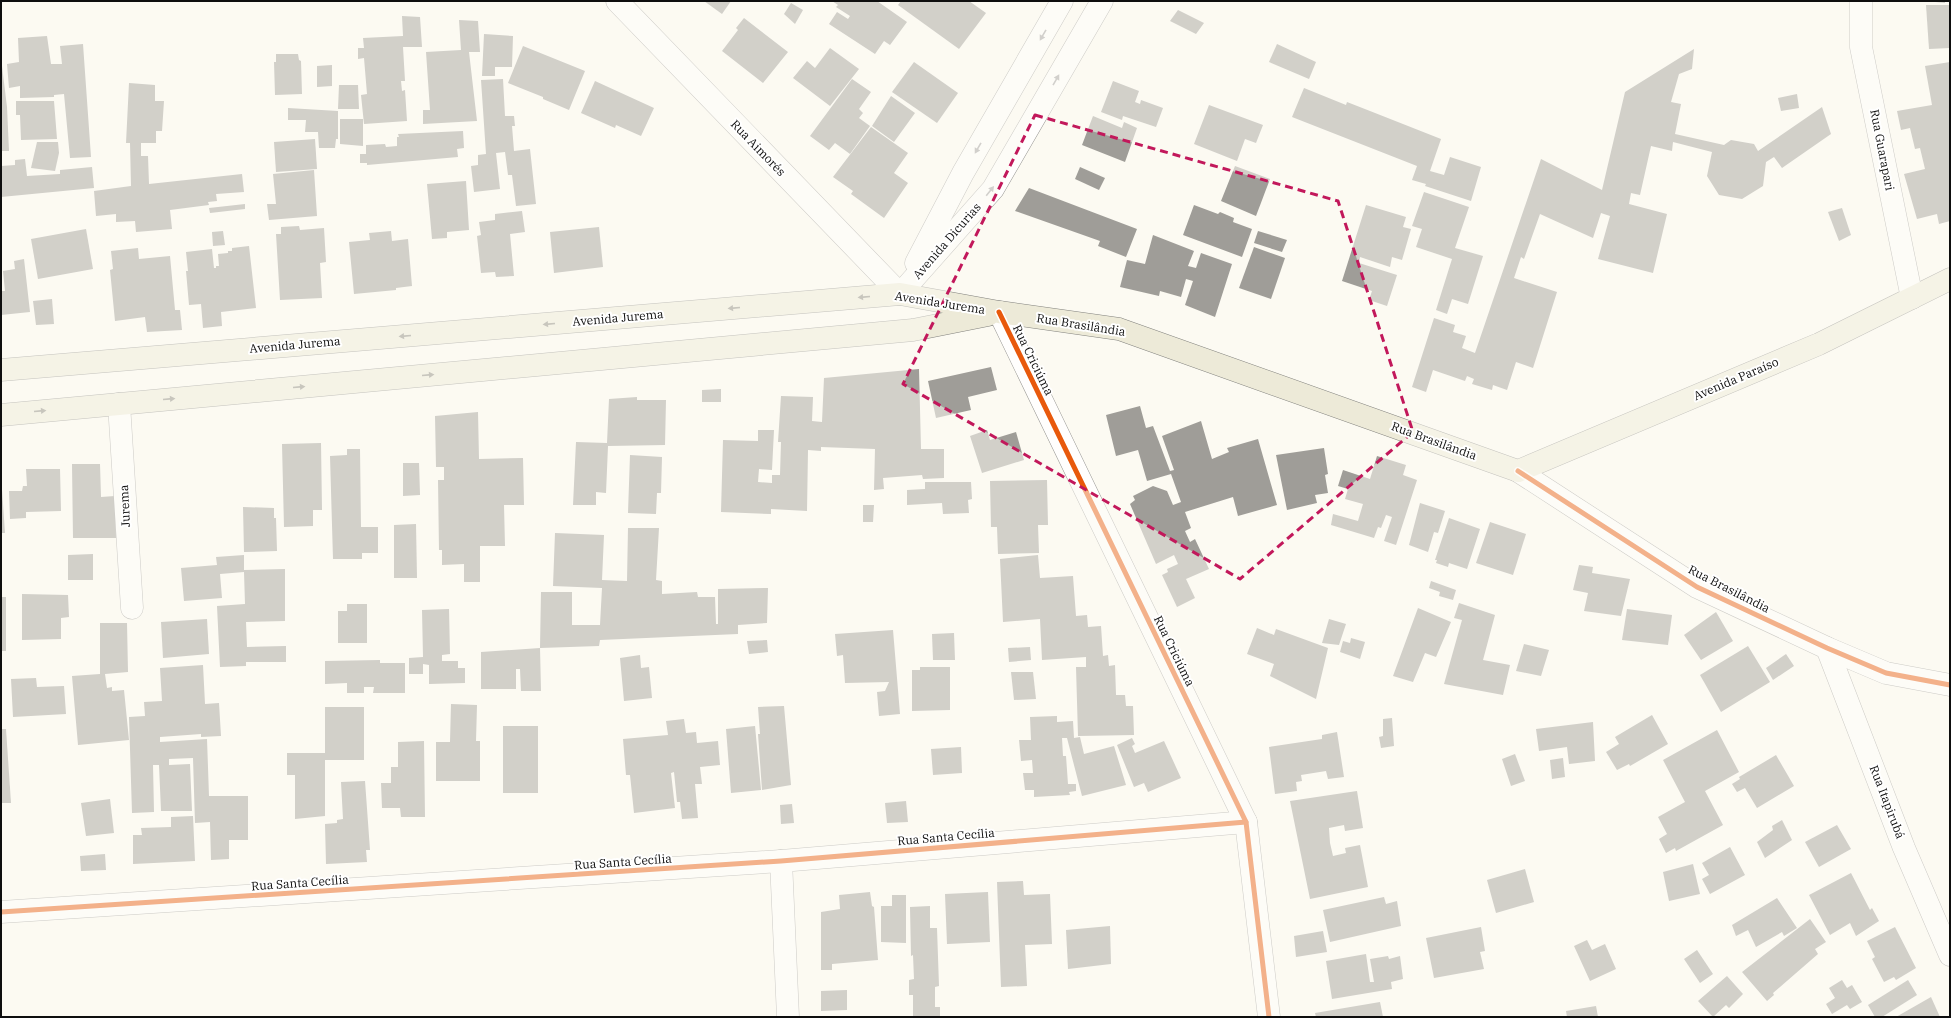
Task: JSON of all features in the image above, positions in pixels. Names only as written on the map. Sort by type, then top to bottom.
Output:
[{"type":"main road","name":"Avenida Paraíso","points":[[1518,471],[1819,344],[1950,279]]},
{"type":"main road","name":"Avenida Jurema","points":[[1,370],[900,294],[999,312]]},
{"type":"main road","name":"Avenida Jurema","points":[[1,415],[913,330],[999,312]]},
{"type":"main road","name":"Rua Brasilândia","points":[[999,312],[1119,329],[1518,471]]},
{"type":"street","name":"Rua Aimorés","points":[[616,1],[900,294]]},
{"type":"street","name":"Avenida Dicurias","points":[[900,294],[963,174],[1062,1]]},
{"type":"street","name":"Avenida Dicurias","points":[[900,294],[993,189],[1102,1]]},
{"type":"street","name":"Rua Guarapari","points":[[1862,1],[1861,47],[1912,298]]},
{"type":"street","name":"Rua Criciúma","points":[[999,312],[1246,822],[1269,1017]]},
{"type":"street","name":"Jurema","points":[[119,404],[132,608]]},
{"type":"street","name":"Rua Brasilândia","points":[[1518,471],[1697,587],[1827,648],[1886,673],[1950,685]]},
{"type":"street","name":"Rua Itapirubá","points":[[1827,648],[1904,848],[1950,955]]},
{"type":"street","name":"Rua Santa Cecília","points":[[1,912],[781,861],[1246,822]]},
{"type":"street","points":[[781,861],[788,1017]]},
{"type":"highlighted area","points":[[1035,115],[1338,201],[1413,432],[1240,579],[903,384]]},
{"type":"building","points":[[704,1],[731,1],[722,14]]},
{"type":"building","points":[[832,1],[877,1],[907,22],[890,45],[884,41],[875,54],[829,24],[837,12],[848,19],[850,16],[836,7],[838,5]]},
{"type":"building","points":[[901,1],[969,1],[986,13],[959,49],[898,5]]},
{"type":"building","points":[[1926,1],[1945,1],[1945,3]]},
{"type":"building","points":[[791,3],[803,10],[795,24],[784,14]]},
{"type":"building","points":[[1926,5],[1950,5],[1950,48],[1929,49]]},
{"type":"building","points":[[1178,10],[1204,23],[1196,34],[1170,21]]},
{"type":"building","points":[[402,16],[420,17],[422,47],[403,47],[405,81],[401,81],[402,91],[405,90],[407,121],[364,124],[361,95],[367,94],[364,58],[358,59],[358,48],[364,48],[363,38],[403,36]]},
{"type":"building","points":[[744,18],[788,52],[763,83],[722,51],[738,30],[736,28]]},
{"type":"building","points":[[459,20],[478,21],[480,52],[469,52],[477,121],[423,124],[423,110],[430,110],[426,52],[461,50]]},
{"type":"building","points":[[484,34],[513,36],[512,67],[495,67],[495,76],[482,76]]},
{"type":"building","points":[[47,36],[51,64],[62,64],[60,46],[83,44],[91,157],[70,158],[64,94],[54,95],[54,97],[20,98],[20,86],[9,88],[7,64],[19,62],[18,38]]},
{"type":"building","points":[[1277,44],[1316,62],[1309,79],[1269,62]]},
{"type":"building","points":[[523,46],[585,71],[569,110],[543,99],[543,97],[508,83]]},
{"type":"building","points":[[830,48],[859,69],[830,106],[793,78],[807,61],[815,68]]},
{"type":"building","points":[[1694,49],[1692,69],[1679,74],[1671,102],[1681,104],[1675,134],[1724,145],[1731,140],[1754,144],[1758,151],[1822,107],[1831,134],[1782,168],[1774,157],[1766,162],[1763,186],[1742,199],[1719,195],[1707,176],[1712,152],[1673,142],[1672,151],[1651,146],[1640,195],[1631,193],[1629,204],[1667,214],[1653,273],[1598,259],[1610,216],[1601,213],[1593,238],[1540,214],[1524,259],[1521,257],[1514,278],[1557,292],[1533,368],[1516,362],[1507,390],[1493,385],[1492,390],[1472,384],[1474,379],[1467,376],[1465,381],[1433,370],[1426,392],[1412,387],[1434,318],[1455,325],[1453,332],[1466,336],[1462,348],[1475,353],[1541,159],[1602,190],[1625,92]]},
{"type":"building","points":[[276,54],[298,54],[299,60],[301,61],[302,94],[275,95],[274,62],[276,62]]},
{"type":"building","points":[[1,58],[7,107],[9,151],[1,151]]},
{"type":"building","points":[[914,62],[958,93],[937,123],[892,92]]},
{"type":"building","points":[[1950,62],[1950,221],[1939,224],[1937,214],[1917,219],[1904,174],[1925,169],[1920,148],[1915,149],[1910,128],[1901,130],[1897,111],[1932,105],[1925,66]]},
{"type":"building","points":[[332,65],[332,86],[317,87],[317,66]]},
{"type":"building","points":[[503,79],[505,116],[514,116],[515,126],[512,126],[514,151],[530,149],[536,204],[516,206],[512,175],[508,175],[505,152],[496,153],[500,189],[474,192],[471,166],[478,165],[478,155],[486,154],[481,80]]},
{"type":"building","points":[[852,79],[871,92],[859,109],[863,113],[859,118],[870,126],[850,154],[835,143],[829,150],[810,136]]},
{"type":"building","points":[[595,81],[654,108],[641,136],[616,125],[615,128],[581,113]]},
{"type":"building","points":[[1113,81],[1139,91],[1135,102],[1140,104],[1141,100],[1163,108],[1156,127],[1123,116],[1122,120],[1101,112]]},
{"type":"building","points":[[129,83],[155,85],[155,101],[164,101],[162,131],[156,131],[156,143],[141,143],[141,156],[148,156],[149,184],[242,174],[244,192],[216,194],[217,201],[208,202],[209,205],[170,210],[172,229],[136,232],[135,221],[116,222],[116,214],[96,216],[94,191],[131,186],[130,143],[126,143]]},
{"type":"building","points":[[339,85],[358,85],[359,109],[338,109]]},
{"type":"building","points":[[1304,88],[1346,105],[1347,102],[1441,139],[1430,171],[1444,175],[1450,157],[1481,167],[1471,201],[1425,186],[1426,184],[1412,180],[1417,166],[1292,117]]},
{"type":"building","points":[[1797,94],[1799,108],[1781,111],[1778,98]]},
{"type":"building","points":[[891,96],[915,113],[894,142],[872,126]]},
{"type":"building","points":[[16,101],[54,101],[57,139],[21,140],[20,115],[16,115]]},
{"type":"building","points":[[1209,105],[1263,125],[1256,143],[1245,139],[1237,161],[1194,144]]},
{"type":"building","points":[[288,108],[338,111],[338,139],[336,139],[335,148],[319,148],[318,132],[305,132],[306,120],[288,120]]},
{"type":"building","points":[[1093,116],[1122,128],[1124,122],[1137,128],[1125,162],[1082,145]]},
{"type":"building","points":[[340,119],[363,119],[363,146],[340,144]]},
{"type":"building","points":[[871,127],[908,153],[894,173],[908,183],[884,218],[851,194],[853,191],[833,177]]},
{"type":"building","points":[[463,131],[464,148],[457,149],[458,157],[367,165],[367,163],[360,163],[360,154],[366,154],[366,145],[385,144],[386,147],[397,146],[397,137],[399,137],[398,134]]},
{"type":"building","points":[[315,139],[317,169],[276,172],[274,142]]},
{"type":"building","points":[[37,142],[58,142],[59,153],[55,171],[31,168]]},
{"type":"building","points":[[25,159],[27,176],[60,174],[60,170],[92,167],[94,188],[1,197],[1,166],[15,165],[15,160]]},
{"type":"building","points":[[1235,166],[1270,179],[1256,216],[1221,201]]},
{"type":"building","points":[[1080,167],[1105,178],[1099,190],[1075,179]]},
{"type":"building","points":[[314,170],[317,216],[269,220],[267,204],[276,204],[273,174]]},
{"type":"building","points":[[466,181],[469,230],[447,232],[447,238],[432,239],[427,184]]},
{"type":"building","points":[[1029,188],[1137,229],[1126,257],[1098,246],[1100,241],[1015,211]]},
{"type":"building","points":[[1424,192],[1469,207],[1455,248],[1483,256],[1468,304],[1452,299],[1447,314],[1436,310],[1452,259],[1416,247],[1422,229],[1412,226]]},
{"type":"building","points":[[245,204],[245,209],[210,213],[209,208]]},
{"type":"building","points":[[1194,205],[1218,214],[1220,212],[1234,218],[1233,222],[1252,229],[1242,257],[1183,235]]},
{"type":"building","points":[[1366,205],[1406,217],[1403,227],[1411,229],[1402,260],[1392,257],[1390,267],[1360,257],[1359,263],[1397,275],[1387,306],[1369,300],[1372,291],[1342,281]]},
{"type":"building","points":[[1842,208],[1851,235],[1839,241],[1828,212]]},
{"type":"building","points":[[522,211],[525,232],[510,234],[514,276],[496,277],[495,272],[481,273],[477,236],[481,235],[479,222],[495,220],[495,214]]},
{"type":"building","points":[[299,226],[300,230],[324,228],[326,262],[320,263],[322,298],[280,300],[276,234],[281,234],[281,227]]},
{"type":"building","points":[[599,227],[603,267],[554,273],[550,232]]},
{"type":"building","points":[[86,229],[93,269],[38,279],[31,239]]},
{"type":"building","points":[[223,231],[225,245],[213,246],[212,232]]},
{"type":"building","points":[[391,231],[392,241],[408,239],[412,286],[396,288],[396,290],[354,294],[349,242],[370,240],[369,233]]},
{"type":"building","points":[[1258,231],[1287,240],[1282,252],[1254,243]]},
{"type":"building","points":[[1153,235],[1194,251],[1188,266],[1196,268],[1201,253],[1232,264],[1215,317],[1185,305],[1193,281],[1186,279],[1181,297],[1160,291],[1159,296],[1120,287],[1127,260],[1145,264]]},
{"type":"building","points":[[249,246],[256,308],[221,312],[222,326],[203,328],[201,304],[189,305],[186,252],[212,249],[214,268],[216,268],[216,266],[219,266],[218,254],[228,253],[228,251],[232,251],[232,248]]},
{"type":"building","points":[[1254,247],[1285,258],[1271,299],[1239,288]]},
{"type":"building","points":[[138,248],[139,259],[170,256],[175,310],[180,310],[182,330],[147,332],[145,317],[115,321],[110,270],[113,269],[111,251]]},
{"type":"building","points":[[24,259],[30,312],[1,315],[1,291],[5,291],[3,271],[15,269],[14,261]]},
{"type":"building","points":[[52,299],[54,324],[36,325],[33,301]]},
{"type":"building","points":[[991,367],[997,390],[968,397],[971,410],[936,418],[928,381]]},
{"type":"building","points":[[919,369],[921,449],[944,449],[944,478],[923,479],[922,475],[883,478],[884,489],[874,490],[875,449],[821,447],[821,451],[808,450],[807,511],[771,509],[771,514],[721,512],[723,440],[758,441],[758,430],[774,430],[772,470],[759,469],[758,482],[772,483],[772,475],[780,475],[781,442],[778,442],[781,396],[813,397],[812,421],[822,422],[824,378]]},
{"type":"building","points":[[721,389],[721,402],[702,402],[702,390]]},
{"type":"building","points":[[637,397],[637,400],[666,400],[665,445],[608,446],[606,493],[596,492],[596,505],[573,505],[576,442],[607,443],[609,399]]},
{"type":"building","points":[[1140,406],[1146,428],[1153,426],[1170,471],[1174,470],[1162,436],[1201,421],[1212,459],[1229,452],[1227,448],[1258,439],[1277,505],[1238,516],[1233,497],[1185,512],[1191,528],[1185,531],[1190,542],[1195,539],[1209,569],[1186,579],[1195,598],[1177,607],[1162,575],[1168,572],[1167,569],[1178,564],[1174,555],[1156,564],[1130,504],[1135,500],[1133,496],[1153,486],[1167,491],[1173,505],[1181,502],[1171,474],[1147,481],[1138,450],[1116,456],[1106,415]]},
{"type":"building","points":[[478,412],[479,459],[523,458],[524,505],[504,505],[505,546],[480,546],[480,582],[464,582],[464,564],[442,565],[442,550],[439,550],[438,480],[444,480],[444,467],[436,467],[435,416]]},
{"type":"building","points":[[987,430],[990,440],[1016,432],[1024,460],[982,473],[970,436]]},
{"type":"building","points":[[321,443],[322,510],[313,510],[313,526],[284,527],[282,444]]},
{"type":"building","points":[[1324,448],[1328,474],[1325,475],[1328,493],[1315,495],[1317,503],[1287,510],[1276,455]]},
{"type":"building","points":[[347,449],[360,449],[361,527],[378,527],[378,553],[362,553],[362,559],[333,559],[330,456],[347,455]]},
{"type":"building","points":[[630,455],[662,457],[661,493],[657,493],[656,514],[628,513]]},
{"type":"building","points":[[1377,456],[1406,465],[1403,475],[1417,480],[1396,545],[1384,541],[1392,517],[1386,515],[1381,528],[1378,527],[1374,538],[1331,525],[1333,514],[1358,521],[1363,504],[1345,499],[1348,489],[1338,486],[1343,470],[1370,479]]},
{"type":"building","points":[[403,463],[419,463],[420,495],[403,496]]},
{"type":"building","points":[[72,464],[100,464],[101,497],[115,496],[116,538],[73,538]]},
{"type":"building","points":[[26,469],[60,469],[61,511],[26,512],[26,518],[10,519],[9,491],[22,491],[23,486],[27,486]]},
{"type":"building","points":[[1,475],[5,533],[1,533]]},
{"type":"building","points":[[1047,480],[1048,525],[1038,525],[1039,553],[998,554],[997,527],[991,527],[990,481]]},
{"type":"building","points":[[925,482],[971,482],[972,499],[968,500],[969,513],[943,514],[942,503],[907,505],[907,490],[925,489]]},
{"type":"building","points":[[1420,503],[1445,511],[1438,533],[1434,532],[1428,552],[1409,545]]},
{"type":"building","points":[[863,505],[874,505],[873,522],[863,522]]},
{"type":"building","points":[[243,507],[274,508],[274,518],[276,518],[277,551],[244,552]]},
{"type":"building","points":[[1449,518],[1480,529],[1467,569],[1449,563],[1448,567],[1436,563],[1437,560],[1435,560]]},
{"type":"building","points":[[1490,522],[1526,534],[1513,575],[1476,563]]},
{"type":"building","points":[[416,524],[417,578],[394,578],[394,525]]},
{"type":"building","points":[[628,528],[659,528],[656,580],[662,581],[662,594],[697,592],[698,597],[715,597],[716,624],[718,624],[718,589],[768,588],[767,623],[738,625],[738,634],[600,640],[599,646],[540,648],[541,592],[572,592],[572,625],[600,625],[602,588],[553,586],[555,533],[604,535],[602,580],[627,581]]},
{"type":"building","points":[[93,554],[93,580],[68,580],[68,555]]},
{"type":"building","points":[[244,555],[244,570],[285,569],[285,621],[246,622],[247,647],[286,646],[286,662],[246,662],[246,666],[220,667],[217,606],[245,604],[244,572],[220,574],[222,598],[184,601],[181,568],[217,565],[216,557]]},
{"type":"building","points":[[1038,555],[1040,578],[1073,576],[1076,616],[1087,615],[1088,627],[1101,626],[1103,656],[1108,655],[1109,666],[1115,665],[1116,695],[1125,695],[1126,706],[1133,706],[1134,735],[1078,736],[1076,667],[1086,667],[1086,657],[1042,660],[1040,619],[1003,622],[1000,559]]},
{"type":"building","points":[[1579,565],[1593,567],[1592,573],[1630,579],[1621,616],[1584,611],[1588,593],[1573,590]]},
{"type":"building","points":[[1431,581],[1456,590],[1453,600],[1439,596],[1440,592],[1429,588]]},
{"type":"building","points":[[22,594],[68,595],[69,617],[61,618],[61,639],[22,640]]},
{"type":"building","points":[[1,597],[6,597],[6,651],[1,651]]},
{"type":"building","points":[[1459,603],[1495,615],[1483,660],[1510,665],[1503,695],[1444,684],[1462,620],[1454,618]]},
{"type":"building","points":[[347,604],[367,604],[367,643],[338,643],[338,611],[347,611]]},
{"type":"building","points":[[1418,608],[1451,622],[1436,657],[1425,653],[1413,682],[1393,676]]},
{"type":"building","points":[[449,609],[450,654],[442,655],[442,661],[458,661],[458,668],[465,668],[465,683],[429,684],[429,665],[423,664],[423,674],[409,674],[409,658],[423,657],[422,610]]},
{"type":"building","points":[[1627,609],[1672,615],[1668,645],[1622,640]]},
{"type":"building","points":[[1716,612],[1733,641],[1701,660],[1684,635]]},
{"type":"building","points":[[207,619],[209,654],[163,658],[161,622]]},
{"type":"building","points":[[1329,619],[1346,624],[1339,645],[1322,643]]},
{"type":"building","points":[[100,623],[127,623],[128,672],[105,674],[107,688],[112,687],[112,691],[124,690],[129,740],[78,745],[72,676],[100,674]]},
{"type":"building","points":[[1257,628],[1274,635],[1276,629],[1328,648],[1316,699],[1270,676],[1274,664],[1247,654]]},
{"type":"building","points":[[893,630],[900,714],[879,716],[877,692],[885,691],[889,682],[845,683],[843,655],[837,656],[835,634]]},
{"type":"building","points":[[954,633],[955,660],[933,660],[932,634]]},
{"type":"building","points":[[1351,638],[1365,642],[1360,659],[1340,652],[1343,641],[1350,643]]},
{"type":"building","points":[[767,640],[768,652],[749,654],[747,641]]},
{"type":"building","points":[[1524,644],[1549,650],[1541,676],[1516,671]]},
{"type":"building","points":[[1748,646],[1770,682],[1721,712],[1700,675]]},
{"type":"building","points":[[1030,647],[1031,660],[1009,662],[1008,648]]},
{"type":"building","points":[[540,648],[541,691],[521,691],[520,669],[516,669],[516,689],[481,689],[481,652]]},
{"type":"building","points":[[1786,654],[1794,666],[1773,680],[1766,668]]},
{"type":"building","points":[[640,655],[641,668],[649,667],[652,698],[624,701],[620,658]]},
{"type":"building","points":[[380,660],[380,663],[405,663],[405,693],[373,693],[374,687],[364,687],[364,693],[347,693],[347,683],[325,684],[325,661]]},
{"type":"building","points":[[203,665],[205,704],[219,703],[221,736],[201,737],[201,734],[160,737],[160,742],[207,739],[209,796],[248,796],[248,840],[229,840],[229,859],[211,860],[210,822],[195,823],[193,758],[169,759],[169,765],[190,764],[192,811],[161,811],[159,765],[153,765],[154,812],[132,813],[129,717],[145,716],[144,702],[162,701],[160,668]]},
{"type":"building","points":[[920,667],[950,667],[950,710],[912,711],[912,670],[920,670]]},
{"type":"building","points":[[1011,672],[1033,672],[1036,699],[1014,700]]},
{"type":"building","points":[[36,678],[37,687],[64,686],[66,714],[13,717],[11,679]]},
{"type":"building","points":[[451,704],[477,705],[476,741],[480,741],[480,781],[436,781],[436,742],[450,742]]},
{"type":"building","points":[[784,706],[791,785],[762,790],[758,734],[760,734],[758,707]]},
{"type":"building","points":[[325,707],[364,707],[364,760],[325,760],[325,816],[295,819],[295,775],[287,775],[287,753],[325,753]]},
{"type":"building","points":[[1652,715],[1668,744],[1630,766],[1629,764],[1617,770],[1606,752],[1619,744],[1615,737]]},
{"type":"building","points":[[1057,716],[1057,722],[1073,721],[1074,738],[1080,737],[1084,754],[1114,746],[1126,785],[1082,796],[1067,738],[1062,738],[1063,756],[1066,756],[1068,784],[1076,784],[1076,791],[1069,792],[1070,795],[1034,797],[1034,790],[1025,790],[1023,773],[1033,773],[1032,760],[1021,761],[1019,740],[1031,740],[1030,717]]},
{"type":"building","points":[[1392,718],[1394,746],[1381,748],[1379,737],[1383,736],[1383,719]]},
{"type":"building","points":[[684,719],[686,733],[696,732],[697,743],[718,741],[720,765],[700,767],[702,784],[695,784],[698,818],[682,819],[680,802],[677,802],[674,772],[671,773],[675,808],[634,813],[630,775],[626,775],[623,739],[668,735],[666,721]]},
{"type":"building","points":[[1593,722],[1595,761],[1569,764],[1567,747],[1539,751],[1536,729]]},
{"type":"building","points":[[503,726],[538,726],[538,793],[503,793]]},
{"type":"building","points":[[755,726],[761,790],[731,793],[726,729]]},
{"type":"building","points":[[1,729],[6,729],[11,803],[1,803]]},
{"type":"building","points":[[1717,730],[1739,772],[1705,791],[1723,825],[1676,851],[1675,848],[1666,853],[1659,839],[1667,834],[1658,817],[1685,802],[1663,760]]},
{"type":"building","points":[[1337,732],[1344,777],[1328,779],[1326,771],[1301,775],[1302,781],[1296,782],[1297,791],[1275,794],[1269,747],[1322,739],[1322,735]]},
{"type":"building","points":[[1132,738],[1135,744],[1132,746],[1135,753],[1164,741],[1181,778],[1148,792],[1144,783],[1134,787],[1117,745]]},
{"type":"building","points":[[424,741],[425,817],[401,817],[400,808],[382,808],[381,783],[391,783],[391,767],[398,767],[398,742]]},
{"type":"building","points":[[961,747],[962,773],[933,775],[931,749]]},
{"type":"building","points":[[1515,754],[1525,781],[1511,786],[1502,759]]},
{"type":"building","points":[[1776,755],[1794,786],[1757,808],[1745,788],[1737,792],[1732,784],[1740,779],[1739,777]]},
{"type":"building","points":[[1563,758],[1565,777],[1552,779],[1550,760]]},
{"type":"building","points":[[365,781],[370,850],[366,850],[367,862],[326,864],[325,824],[337,823],[337,820],[343,819],[341,782]]},
{"type":"building","points":[[1357,791],[1363,828],[1345,831],[1344,825],[1329,828],[1330,843],[1333,856],[1346,853],[1345,848],[1360,845],[1368,887],[1310,899],[1290,801]]},
{"type":"building","points":[[110,799],[114,833],[86,836],[81,803]]},
{"type":"building","points":[[906,801],[908,822],[887,823],[885,803]]},
{"type":"building","points":[[792,804],[794,823],[781,824],[780,805]]},
{"type":"building","points":[[193,816],[195,861],[133,864],[133,835],[142,835],[141,828],[171,827],[171,817]]},
{"type":"building","points":[[1782,820],[1792,840],[1765,858],[1757,842],[1773,830],[1772,826]]},
{"type":"building","points":[[1837,825],[1851,849],[1819,867],[1805,842]]},
{"type":"building","points":[[1730,847],[1745,875],[1710,894],[1702,879],[1709,875],[1702,863]]},
{"type":"building","points":[[105,854],[106,870],[81,871],[80,856]]},
{"type":"building","points":[[1693,864],[1700,894],[1669,901],[1663,872]]},
{"type":"building","points":[[1525,869],[1534,902],[1496,913],[1487,880]]},
{"type":"building","points":[[1851,873],[1870,910],[1872,908],[1879,921],[1856,936],[1850,923],[1830,935],[1809,895]]},
{"type":"building","points":[[1023,881],[1024,895],[1050,894],[1052,944],[1025,945],[1027,986],[1001,987],[997,882]]},
{"type":"building","points":[[870,892],[872,906],[874,907],[878,960],[832,964],[832,970],[821,970],[821,912],[840,909],[839,895]]},
{"type":"building","points":[[988,892],[990,942],[947,944],[945,894]]},
{"type":"building","points":[[892,895],[906,895],[906,943],[881,942],[881,906],[892,906]]},
{"type":"building","points":[[1384,897],[1386,904],[1397,901],[1401,926],[1330,942],[1323,910]]},
{"type":"building","points":[[1777,898],[1797,928],[1784,936],[1782,932],[1756,947],[1748,930],[1736,936],[1732,925]]},
{"type":"building","points":[[930,906],[930,928],[937,928],[939,986],[935,987],[935,1007],[940,1007],[940,1017],[913,1017],[913,995],[909,995],[909,980],[914,979],[913,955],[911,956],[910,907]]},
{"type":"building","points":[[1810,919],[1826,942],[1815,949],[1818,954],[1773,993],[1774,995],[1767,1001],[1742,972]]},
{"type":"building","points":[[1110,926],[1111,964],[1068,969],[1066,930]]},
{"type":"building","points":[[1481,927],[1485,951],[1480,952],[1484,969],[1434,978],[1426,938]]},
{"type":"building","points":[[1895,927],[1916,968],[1896,980],[1894,977],[1884,982],[1872,959],[1875,957],[1867,941]]},
{"type":"building","points":[[1323,931],[1327,952],[1296,957],[1294,936]]},
{"type":"building","points":[[1587,940],[1592,950],[1605,944],[1616,969],[1590,981],[1574,946]]},
{"type":"building","points":[[1697,950],[1713,974],[1700,983],[1684,959]]},
{"type":"building","points":[[1366,954],[1370,982],[1374,982],[1370,959],[1388,956],[1389,959],[1400,956],[1403,979],[1391,982],[1392,989],[1332,999],[1326,961]]},
{"type":"building","points":[[1727,976],[1743,994],[1729,1008],[1726,1005],[1713,1017],[1698,1001]]},
{"type":"building","points":[[1842,980],[1847,988],[1852,985],[1862,1002],[1850,1009],[1847,1005],[1832,1014],[1826,1004],[1835,998],[1829,988]]},
{"type":"building","points":[[1908,980],[1917,995],[1882,1017],[1875,1017],[1868,1005]]},
{"type":"building","points":[[847,990],[847,1010],[821,1011],[821,991]]},
{"type":"building","points":[[1931,997],[1940,1017],[1896,1017]]},
{"type":"building","points":[[1380,1002],[1383,1017],[1316,1017],[1315,1013]]},
{"type":"building","points":[[1596,1006],[1598,1017],[1567,1017],[1566,1011]]},
{"type":"cycle path","points":[[999,312],[1246,822],[1269,1017]]},
{"type":"cycle path","points":[[1518,471],[1697,587],[1827,648],[1886,673],[1950,685]]},
{"type":"cycle path","points":[[1,912],[781,861],[1246,822]]}]
